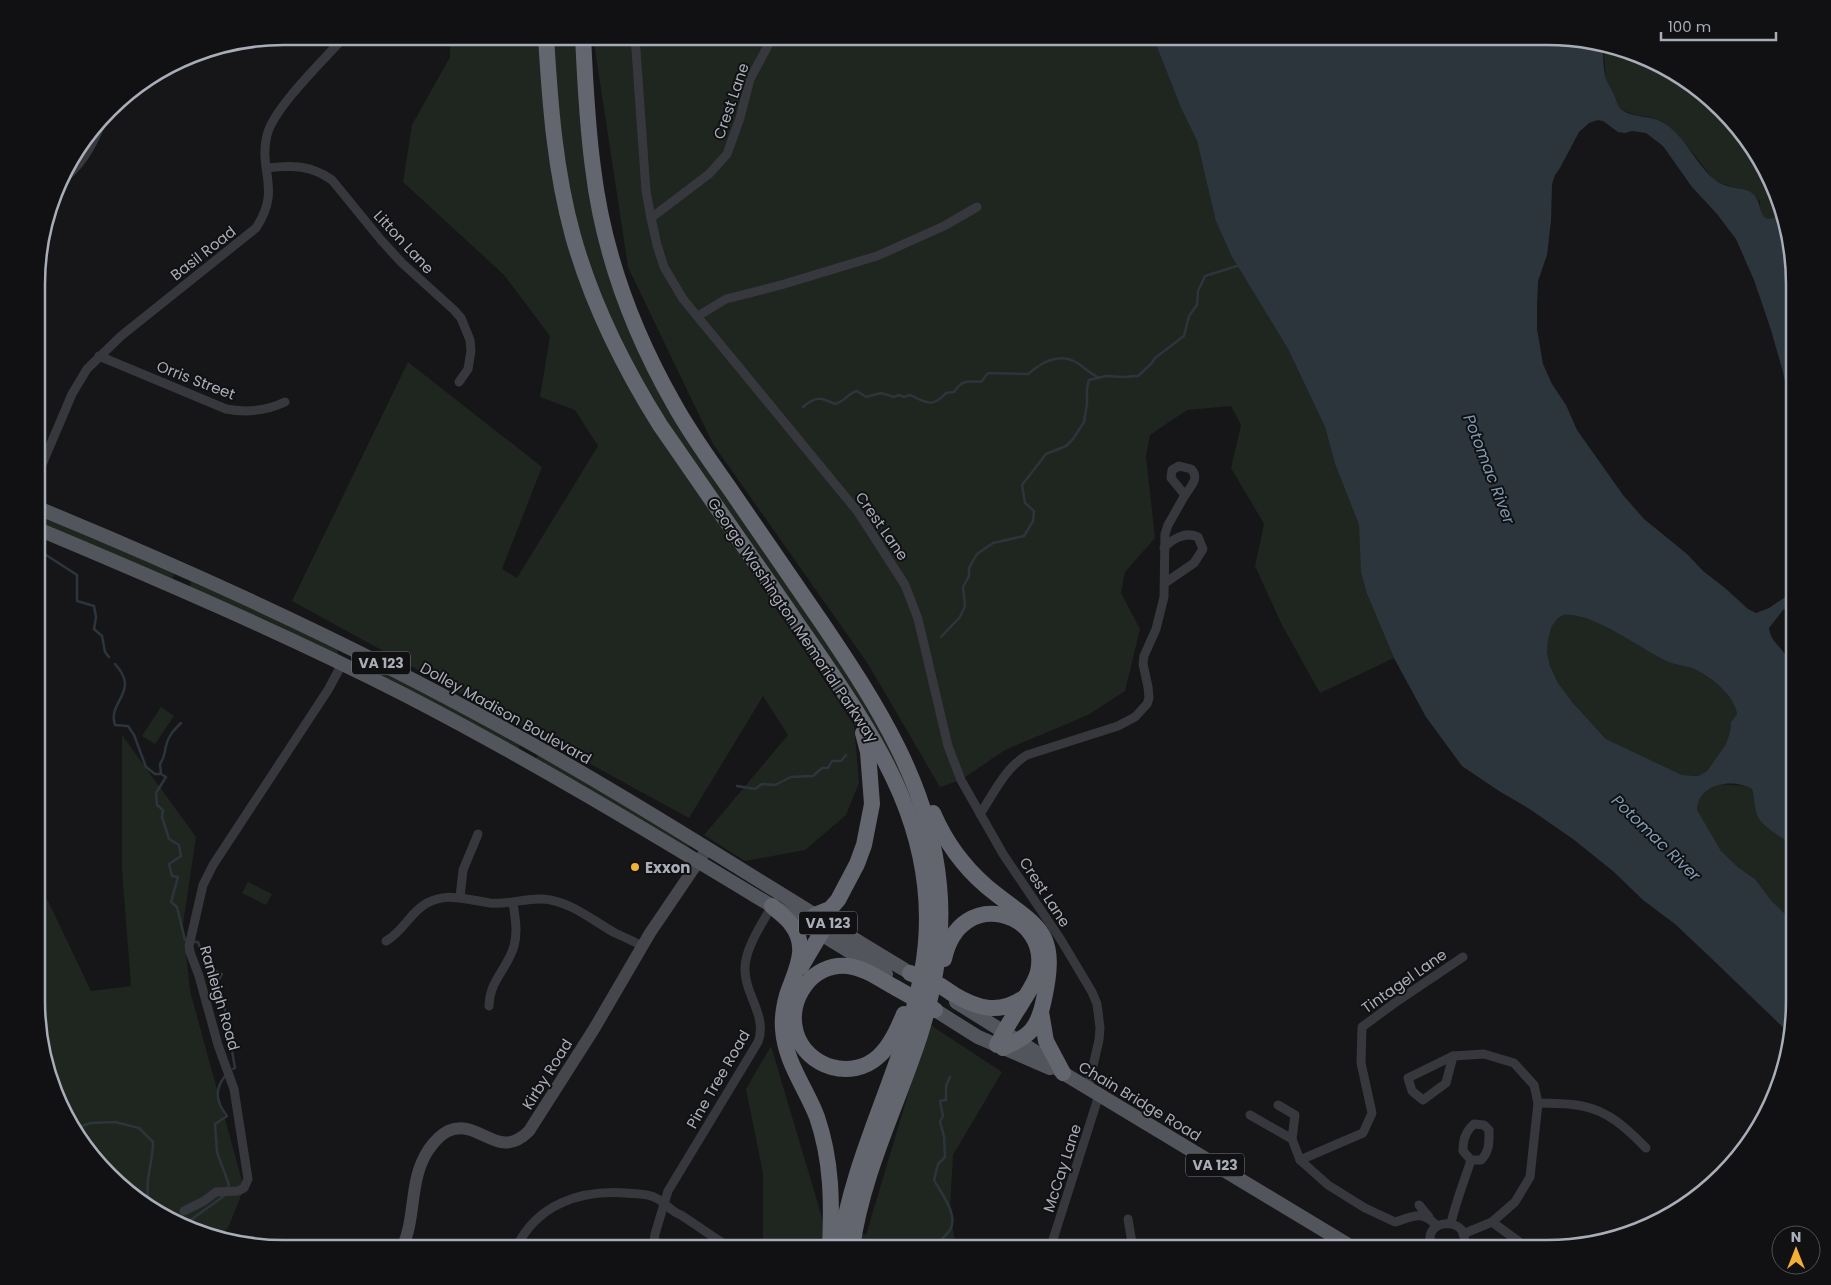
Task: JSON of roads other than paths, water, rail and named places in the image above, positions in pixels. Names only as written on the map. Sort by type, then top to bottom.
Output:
[{"type":"highway","name":"George Washington Memorial Parkway","points":[[547,45],[555,148],[564,197],[573,236],[589,285],[613,343],[638,390],[660,425],[869,730],[891,772],[918,841],[925,875],[927,903],[926,940],[905,976],[908,1030],[867,1145],[853,1190],[842,1240]]},
{"type":"highway","name":"George Washington Memorial Parkway","points":[[583,45],[588,131],[602,221],[621,285],[647,352],[690,431],[851,665],[887,726],[906,765],[922,804],[930,830],[938,872],[940,901],[940,928],[935,970],[920,1035],[871,1170],[854,1240]]},
{"type":"highway","points":[[793,980],[821,924],[838,900],[857,864],[871,816],[871,779],[865,737],[846,695]]},
{"type":"highway","points":[[906,765],[926,796],[940,828],[959,858],[985,885],[1027,916],[1042,935],[1048,949],[1050,965],[1041,1012],[1031,1032],[1018,1041],[1001,1042]]},
{"type":"highway","points":[[775,900],[800,942],[801,956],[784,1009],[783,1035],[788,1055],[814,1110],[827,1151],[832,1197],[830,1240]]},
{"type":"highway","points":[[920,1035],[939,982],[951,937],[961,925],[976,916],[993,914],[1009,917],[1020,923],[1033,938],[1038,952],[1038,970],[1034,982],[1001,1042]]},
{"type":"highway","points":[[905,976],[890,1043],[869,1064],[853,1069],[830,1067],[810,1056],[800,1042],[794,1025],[796,1003],[806,985],[820,973],[837,966],[850,966],[868,972],[905,976],[941,986],[952,997],[989,1008],[1010,1006],[1025,997]]},
{"type":"highway","points":[[905,976],[941,1014]]},
{"type":"highway","points":[[1041,1012],[1046,1041],[1063,1073]]},
{"type":"main road","name":"Dolley Madison Boulevard","points":[[45,511],[185,570],[350,648],[533,744],[707,849],[775,900],[792,916],[821,924]]},
{"type":"main road","name":"Dolley Madison Boulevard","points":[[45,532],[176,588],[342,664],[525,759],[699,862],[821,924],[905,976]]},
{"type":"main road","points":[[176,588],[185,570]]},
{"type":"main road","points":[[342,664],[350,648]]},
{"type":"main road","points":[[525,759],[533,744]]},
{"type":"main road","name":"Kirby Road","points":[[405,1240],[418,1171],[424,1156],[433,1143],[444,1133],[459,1128],[470,1130],[503,1143],[517,1140],[525,1135],[535,1124],[569,1070],[671,900],[707,849]]},
{"type":"main road","name":"Chain Bridge Road","points":[[952,997],[1001,1042]]},
{"type":"main road","name":"Chain Bridge Road","points":[[941,1014],[1063,1073],[1340,1240]]},
{"type":"main road","name":"Chain Bridge Road","points":[[1018,1041],[1039,1054],[1063,1073]]},
{"type":"street","name":"Basil Road","points":[[45,458],[72,394],[87,369],[121,336],[256,228],[266,209],[269,198],[265,144],[272,122],[299,87],[338,45]]},
{"type":"street","points":[[636,45],[646,192],[651,218]]},
{"type":"street","name":"Crest Lane","points":[[768,45],[750,78],[740,118],[727,154],[709,174],[651,218],[657,245],[664,267],[683,299],[858,512],[897,572],[918,619],[953,761],[960,780],[1004,854],[1061,940],[1092,992],[1097,1004],[1100,1028],[1093,1092]]},
{"type":"street","points":[[75,168],[97,135]]},
{"type":"street","name":"Litton Lane","points":[[267,168],[304,167],[323,173],[332,180],[396,256],[419,280],[454,310],[466,328],[471,351],[468,369],[459,382]]},
{"type":"street","points":[[698,316],[726,299],[798,280],[887,252],[944,226],[978,207]]},
{"type":"street","name":"Orris Street","points":[[99,356],[226,409],[256,411],[268,409],[285,402]]},
{"type":"street","points":[[980,814],[1006,773],[1018,760],[1027,755],[1118,726],[1135,717],[1143,710],[1149,698],[1144,672],[1144,656],[1158,623],[1164,597],[1164,548],[1168,525],[1185,495]]},
{"type":"street","points":[[1164,548],[1177,538],[1187,534],[1198,536],[1203,549],[1194,564],[1164,583]]},
{"type":"street","name":"Ranleigh Road","points":[[184,1211],[216,1192],[238,1191],[244,1188],[248,1179],[234,1089],[218,1045],[189,946],[203,885],[213,865],[328,690],[342,664]]},
{"type":"street","points":[[460,897],[463,870],[478,834]]},
{"type":"street","points":[[386,941],[395,936],[418,910],[427,903],[448,897],[460,897],[483,902],[513,903],[543,899],[564,904],[642,946]]},
{"type":"street","name":"Pine Tree Road","points":[[655,1240],[664,1204],[676,1176],[758,1042],[761,1034],[760,1020],[746,977],[745,968],[749,949],[775,900]]},
{"type":"street","points":[[489,1006],[491,989],[514,946],[516,923],[513,903]]},
{"type":"street","name":"Tintagel Lane","points":[[1300,1160],[1362,1134],[1369,1120],[1372,1113],[1361,1063],[1362,1027],[1463,957]]},
{"type":"street","points":[[1453,1056],[1446,1083],[1422,1100],[1412,1091],[1408,1078],[1453,1056],[1484,1054],[1514,1063],[1534,1085],[1538,1103],[1530,1177],[1515,1202],[1492,1222],[1463,1234]]},
{"type":"street","name":"McCay Lane","points":[[1052,1240],[1093,1092]]},
{"type":"street","points":[[1538,1103],[1570,1104],[1599,1110],[1610,1115],[1646,1148]]},
{"type":"street","points":[[1278,1105],[1296,1115],[1292,1139],[1300,1160],[1328,1185],[1365,1208],[1395,1222],[1420,1214],[1429,1218]]},
{"type":"street","points":[[1250,1115],[1292,1139]]},
{"type":"street","points":[[1451,1223],[1456,1198],[1464,1184],[1471,1160]]},
{"type":"street","points":[[521,1240],[536,1220],[558,1204],[596,1193],[655,1197],[718,1240]]},
{"type":"street","points":[[1419,1205],[1438,1226]]},
{"type":"street","points":[[1128,1219],[1132,1240]]},
{"type":"street","points":[[1492,1222],[1517,1240]]},
{"type":"street","points":[[1430,1240],[1431,1234],[1438,1226],[1451,1223],[1457,1226],[1463,1234],[1464,1240]]},
{"type":"water","name":"Potomac River","points":[[1156,45],[1547,45],[1578,47],[1603,52],[1606,79],[1622,110],[1626,113],[1652,118],[1670,127],[1707,172],[1716,180],[1727,186],[1745,189],[1752,193],[1759,203],[1764,217],[1768,219],[1774,218],[1775,214],[1784,253],[1786,284],[1786,386],[1771,330],[1754,280],[1736,239],[1717,214],[1692,187],[1663,146],[1646,133],[1618,132],[1603,121],[1598,120],[1589,123],[1579,132],[1552,184],[1551,221],[1547,255],[1538,281],[1537,329],[1543,364],[1552,384],[1566,405],[1577,430],[1623,495],[1644,519],[1687,554],[1703,571],[1748,609],[1756,613],[1769,608],[1786,596],[1786,608],[1769,628],[1773,639],[1786,657],[1786,840],[1769,829],[1761,821],[1756,811],[1752,789],[1744,786],[1727,784],[1718,785],[1710,789],[1703,794],[1697,810],[1721,851],[1739,868],[1755,879],[1771,900],[1786,915],[1784,1029],[1675,924],[1643,900],[1614,872],[1573,839],[1462,766],[1426,717],[1394,658],[1367,594],[1361,572],[1359,525],[1335,464],[1325,427],[1288,349],[1232,257],[1216,221],[1197,141],[1181,108]],"holes":[[[1563,615],[1587,619],[1601,624],[1668,662],[1706,675],[1728,695],[1737,714],[1731,722],[1726,744],[1707,771],[1698,776],[1682,775],[1606,739],[1573,703],[1558,683],[1550,666],[1547,652],[1548,640],[1552,626]]]},
{"type":"waterway","points":[[941,637],[960,617],[965,606],[963,587],[969,576],[969,568],[977,554],[993,543],[1024,536],[1033,521],[1034,511],[1025,503],[1022,485],[1046,454],[1066,446],[1084,422],[1089,380],[1106,376],[1138,376],[1155,358],[1184,336],[1189,316],[1197,305],[1198,291],[1205,276],[1237,266]]},
{"type":"waterway","points":[[803,407],[815,399],[826,400],[835,404],[857,391],[866,397],[881,393],[894,397],[910,395],[929,403],[937,401],[946,393],[954,392],[962,383],[981,382],[988,373],[1028,374],[1040,365],[1059,358],[1073,360],[1099,378]]},
{"type":"waterway","points":[[45,554],[77,575],[77,601],[94,606],[96,617],[94,629],[102,636],[105,652],[109,657]]},
{"type":"waterway","points":[[115,664],[125,682],[122,696],[115,709],[115,725],[128,726],[134,735],[146,767],[155,774],[161,774],[166,777],[156,793],[157,805],[163,810],[162,817],[169,839],[179,845],[181,856],[169,864],[172,876],[178,877],[171,902],[177,907],[185,940]]},
{"type":"waterway","points":[[161,774],[160,764],[164,757],[168,739],[181,723]]},
{"type":"waterway","points":[[737,786],[755,789],[762,784],[775,785],[791,777],[813,776],[822,768],[828,768],[832,761],[841,761],[846,755]]},
{"type":"waterway","points":[[193,942],[198,942],[207,966],[222,974],[218,981]]},
{"type":"waterway","points":[[213,989],[224,1004],[235,1068],[233,1069]]},
{"type":"waterway","points":[[225,1076],[219,1086],[218,1096],[220,1106],[227,1116],[215,1124],[217,1152],[229,1185],[228,1188]]},
{"type":"waterway","points":[[941,1240],[950,1230],[952,1218],[948,1204],[934,1180],[938,1164],[945,1157],[944,1136],[940,1122],[943,1116],[940,1101],[946,1100],[946,1086],[950,1077]]},
{"type":"waterway","points":[[81,1126],[91,1123],[115,1122],[139,1128],[153,1142],[148,1181],[148,1198]]},
{"type":"waterway","points":[[190,1221],[224,1196]]},
{"type":"place","name":"Exxon","points":[[635,867]]}]
